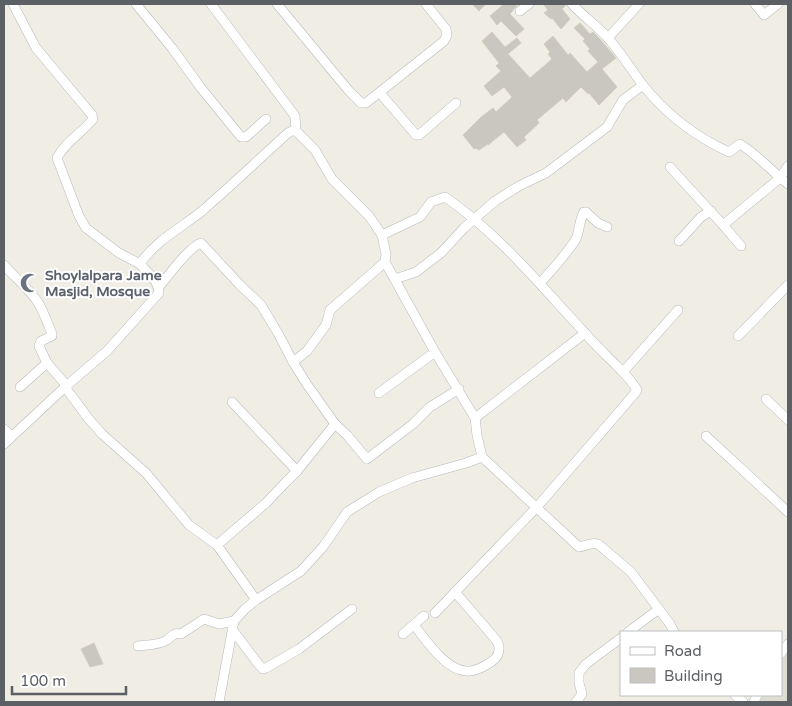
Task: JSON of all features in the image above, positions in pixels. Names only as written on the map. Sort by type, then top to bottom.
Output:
[{"type":"street","points":[[4,444],[66,386],[107,352],[159,293],[159,286],[156,281],[140,264],[119,253],[86,228],[79,216],[57,158],[60,151],[93,120],[92,115],[36,48],[13,4]]},
{"type":"street","points":[[136,4],[241,137],[246,137],[266,119]]},
{"type":"street","points":[[211,4],[295,116],[296,131],[315,150],[332,179],[369,216],[382,235],[386,254],[385,262],[435,352],[475,418],[476,435],[482,456],[579,547],[595,543],[604,548],[631,572],[674,631]]},
{"type":"street","points":[[277,4],[361,103],[366,103],[380,93],[444,41],[448,35],[446,29],[426,4]]},
{"type":"street","points":[[520,11],[529,4]]},
{"type":"street","points":[[572,4],[608,38],[643,85],[677,119],[698,135],[729,152],[740,144],[752,152],[788,184]]},
{"type":"street","points":[[608,38],[639,4]]},
{"type":"street","points":[[754,4],[764,15],[778,4]]},
{"type":"street","points":[[395,279],[416,272],[441,253],[464,228],[495,201],[519,186],[546,173],[607,127],[623,100],[643,85]]},
{"type":"street","points":[[380,93],[416,135],[419,135],[456,103]]},
{"type":"street","points":[[140,264],[154,247],[201,212],[288,133],[296,131]]},
{"type":"street","points":[[670,166],[741,246]]},
{"type":"street","points":[[723,225],[780,178],[788,166]]},
{"type":"street","points":[[382,235],[420,217],[431,202],[445,197],[475,219],[540,283],[636,388],[636,392],[537,507],[434,612]]},
{"type":"street","points":[[679,240],[701,217],[711,211]]},
{"type":"street","points":[[540,283],[577,237],[584,212],[598,223],[607,227]]},
{"type":"street","points":[[159,286],[187,254],[197,244],[201,243],[261,305],[293,362],[335,424],[348,435],[367,459],[413,424],[430,407],[459,389]]},
{"type":"street","points":[[293,362],[307,351],[326,326],[330,310],[385,262]]},
{"type":"street","points":[[4,265],[29,290],[39,304],[52,336],[41,341],[38,346],[47,363],[88,418],[102,434],[146,473],[189,525],[217,545],[256,600]]},
{"type":"street","points":[[738,336],[788,286]]},
{"type":"street","points":[[623,372],[678,310]]},
{"type":"street","points":[[475,418],[585,334]]},
{"type":"street","points":[[379,393],[435,352]]},
{"type":"street","points":[[20,387],[47,363]]},
{"type":"street","points":[[766,399],[788,420]]},
{"type":"street","points":[[232,402],[297,471]]},
{"type":"street","points":[[217,545],[266,503],[297,471],[335,424]]},
{"type":"street","points":[[4,429],[11,436]]},
{"type":"street","points":[[706,436],[788,512]]},
{"type":"street","points":[[219,702],[233,625],[245,609],[256,600],[301,571],[323,547],[347,512],[380,492],[412,478],[466,463],[482,456]]},
{"type":"street","points":[[414,625],[442,659],[454,668],[467,672],[484,666],[495,659],[499,646],[497,641],[455,592]]},
{"type":"street","points":[[233,625],[263,669],[299,649],[352,609]]},
{"type":"street","points":[[629,631],[659,609]]},
{"type":"street","points":[[403,634],[424,616]]},
{"type":"street","points":[[138,646],[165,641],[173,634],[181,634],[204,619],[219,624],[233,625]]},
{"type":"street","points":[[576,702],[582,694],[579,673],[586,664],[620,639]]},
{"type":"shaded area","points":[[788,652],[788,702],[759,702],[762,696],[782,696],[782,659]]},
{"type":"building","points":[[472,4],[486,4],[479,11]]},
{"type":"building","points":[[504,4],[518,4],[510,14],[524,29],[516,36],[501,21],[497,25],[490,16]]},
{"type":"building","points":[[543,4],[566,4],[562,9],[570,19],[561,29],[552,18],[544,13],[548,10]]},
{"type":"building","points":[[580,23],[590,34],[593,32],[616,58],[602,69],[617,87],[599,105],[581,87],[566,102],[563,98],[537,120],[539,123],[524,137],[526,140],[517,147],[504,132],[488,145],[479,150],[474,149],[463,135],[480,118],[493,108],[496,112],[512,97],[504,87],[492,96],[484,86],[501,71],[496,66],[499,63],[482,41],[492,32],[505,47],[517,38],[521,43],[508,54],[530,78],[552,59],[548,54],[550,52],[544,44],[553,36],[568,55],[570,53],[587,72],[598,62],[588,51],[590,49],[583,41],[585,39],[574,28]]},
{"type":"building","points":[[94,643],[103,664],[90,667],[81,649]]},
{"type":"place","name":"Shoylalpara Jame Masjid, Mosque","points":[[30,283]]}]
